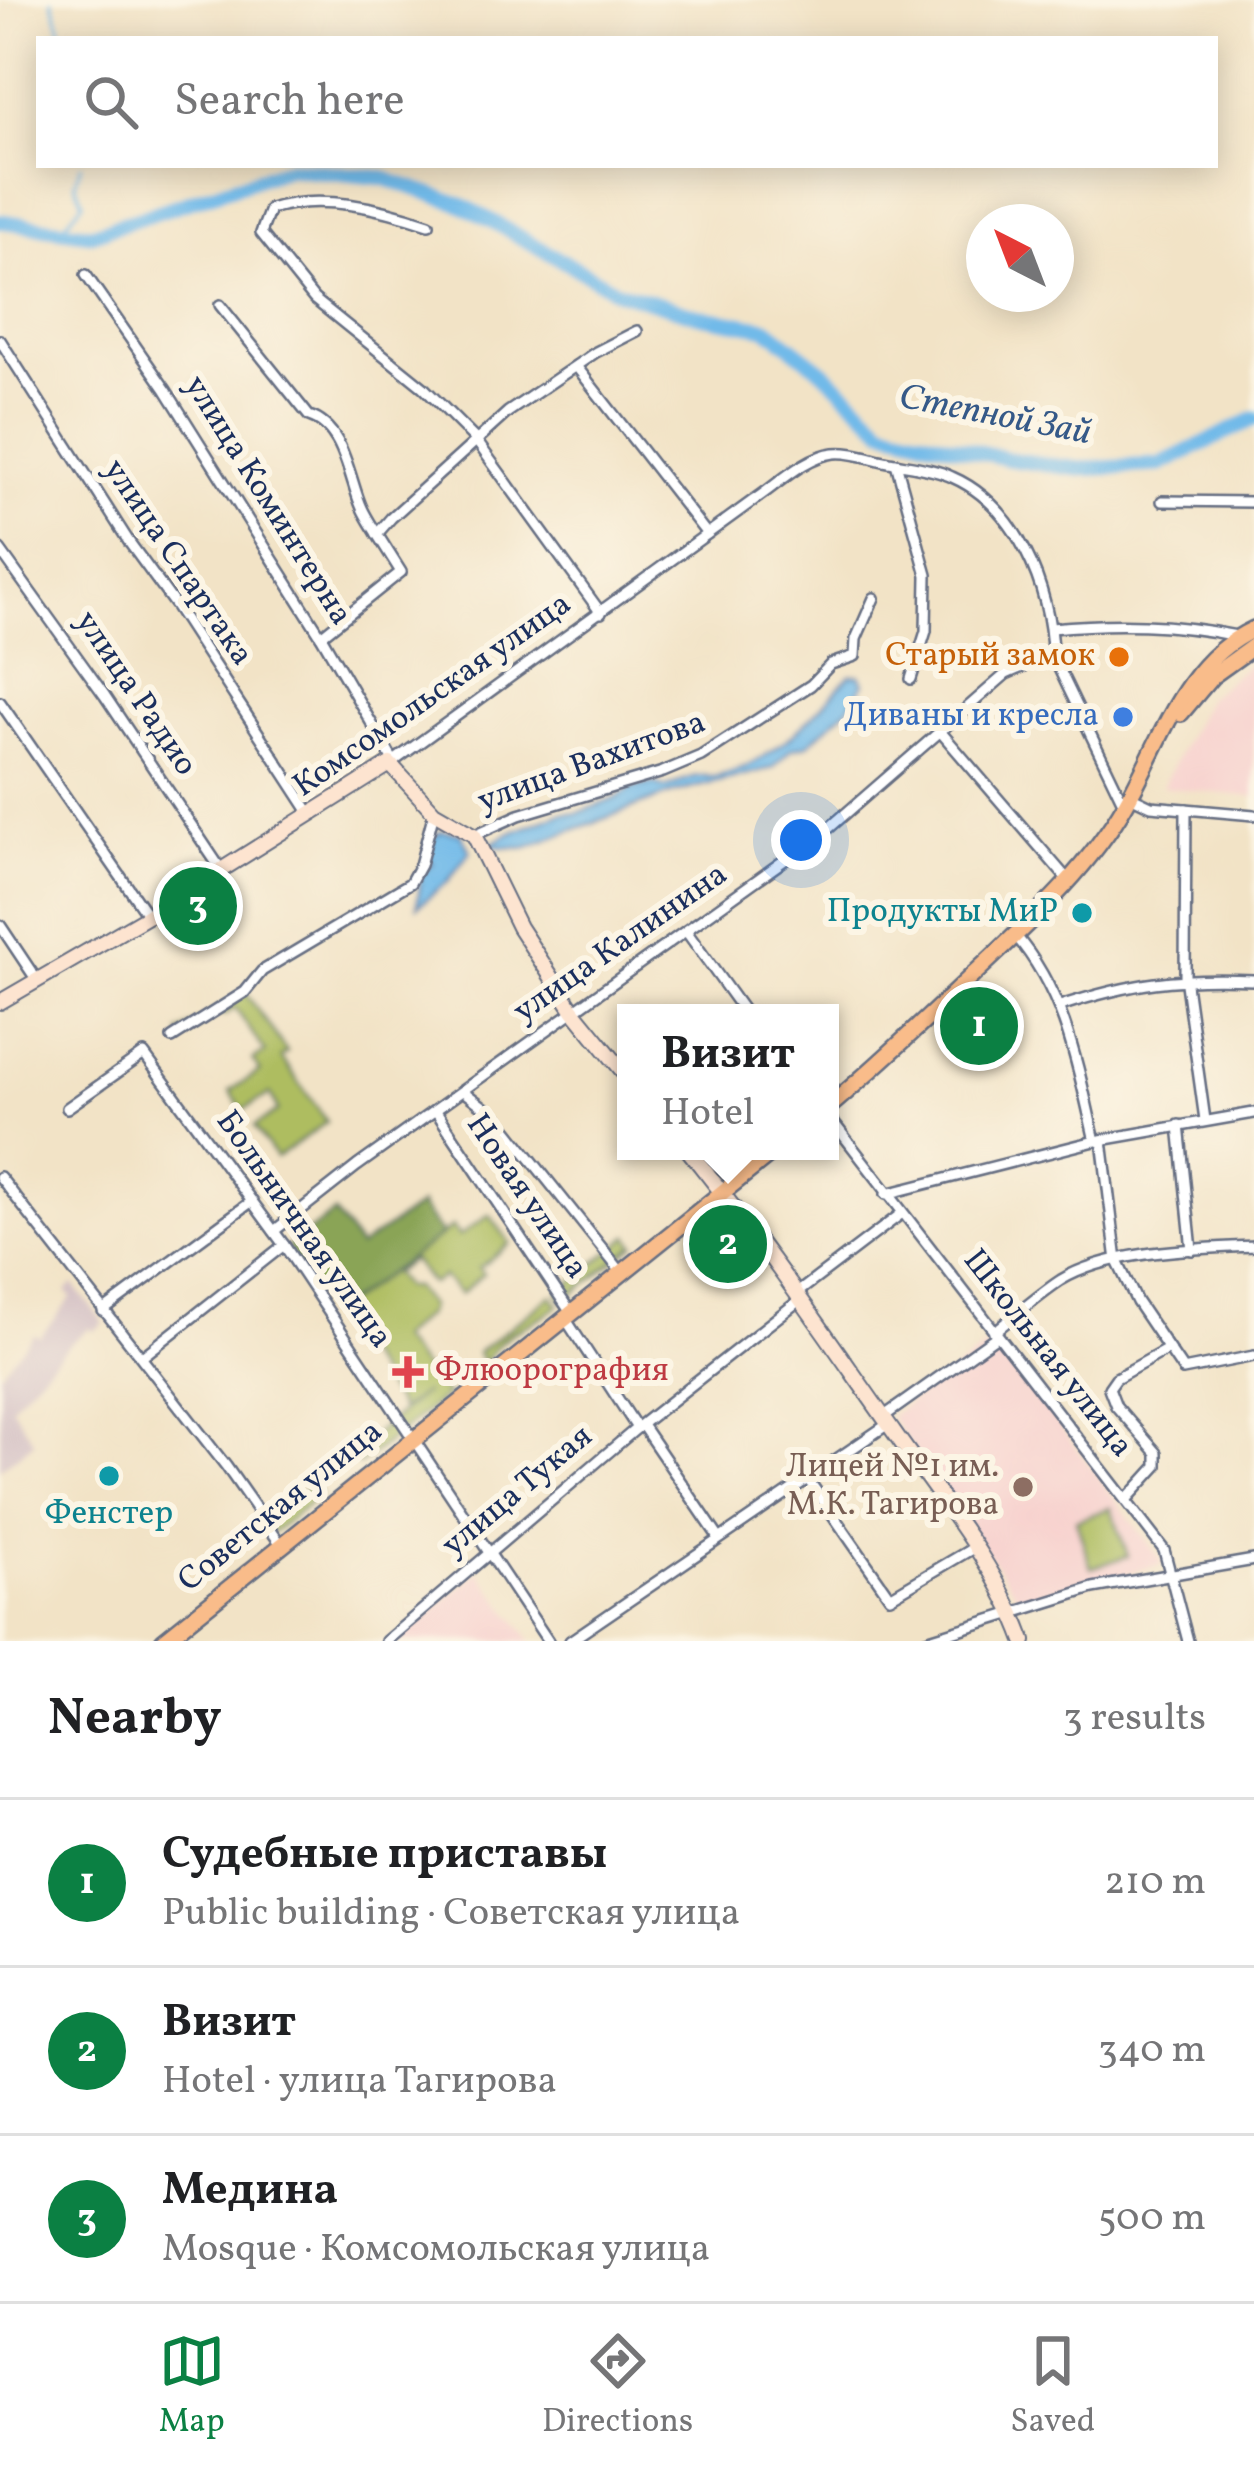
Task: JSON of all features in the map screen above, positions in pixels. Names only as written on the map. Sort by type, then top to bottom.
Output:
[{"type":"main road","points":[[839,1098],[1068,880],[1127,801],[1195,675],[1246,633]]},
{"type":"main road","points":[[1154,749],[1212,676],[1254,646]]},
{"type":"main road","name":"Советская улица","points":[[163,1641],[764,1160]]},
{"type":"street","points":[[429,224],[364,206],[285,204],[270,209],[261,233],[314,299],[423,387],[475,440],[601,613]]},
{"type":"street","name":"улица Коминтерна","points":[[86,275],[166,390],[321,636],[392,763]]},
{"type":"street","points":[[220,305],[309,416],[319,419],[330,433],[348,462],[362,507],[401,572],[321,636]]},
{"type":"street","points":[[377,534],[475,440],[576,366],[637,331]]},
{"type":"street","name":"улица Спартака","points":[[0,340],[311,814]]},
{"type":"street","points":[[576,366],[707,534]]},
{"type":"street","name":"Комсомольская улица","points":[[0,1002],[222,872],[392,763],[707,534],[808,463],[834,452],[954,477],[990,503],[1018,536],[1040,586],[1052,628],[1052,654]]},
{"type":"street","points":[[896,463],[927,575],[926,631],[911,679]]},
{"type":"street","points":[[1162,501],[1254,502]]},
{"type":"street","name":"улица Радио","points":[[0,550],[222,872]]},
{"type":"street","name":"улица Вахитова","points":[[474,835],[519,815],[663,772],[719,747],[811,685],[831,664],[855,656],[856,639],[874,598]]},
{"type":"street","points":[[1052,628],[1121,622],[1246,633]]},
{"type":"street","points":[[1052,654],[1127,801],[1254,815]]},
{"type":"street","name":"улица Калинина","points":[[274,1231],[828,829],[1006,674],[1052,654]]},
{"type":"street","points":[[0,702],[148,916]]},
{"type":"street","points":[[939,730],[1068,880]]},
{"type":"street","points":[[392,763],[434,812],[474,835],[519,927],[573,1010],[617,1064]]},
{"type":"street","points":[[1186,809],[1185,977],[1205,1120]]},
{"type":"street","points":[[172,1038],[245,992],[262,971],[410,883],[420,865],[434,812]]},
{"type":"street","points":[[0,925],[35,979]]},
{"type":"street","points":[[686,932],[738,1004]]},
{"type":"street","points":[[1015,935],[1036,959],[1060,1006],[1098,1141],[1117,1261],[1183,1370],[1254,1356]]},
{"type":"street","points":[[1060,1006],[1150,981],[1185,977],[1254,980]]},
{"type":"street","name":"Больничная улица","points":[[67,1108],[145,1054],[284,1245],[548,1641]]},
{"type":"street","points":[[463,1091],[498,1118],[622,1273]]},
{"type":"street","name":"Новая улица","points":[[436,1112],[640,1427],[718,1538]]},
{"type":"street","points":[[886,1194],[1098,1141],[1254,1113]]},
{"type":"street","points":[[1179,1126],[1192,1250]]},
{"type":"street","name":"Школьная улица","points":[[839,1128],[1164,1550],[1188,1641]]},
{"type":"street","points":[[696,1160],[799,1296],[975,1547],[1014,1614],[1024,1641]]},
{"type":"street","points":[[0,1177],[226,1466],[281,1546]]},
{"type":"street","points":[[103,1311],[251,1202]]},
{"type":"street","name":"улица Тукая","points":[[386,1641],[902,1214]]},
{"type":"street","points":[[142,1357],[284,1245]]},
{"type":"street","points":[[570,1641],[886,1420],[1061,1280],[1117,1261],[1254,1246]]},
{"type":"street","points":[[1127,1499],[1157,1466],[1157,1453],[1116,1406],[1109,1388],[1116,1378],[1168,1349]]},
{"type":"street","points":[[807,1478],[890,1597],[975,1547]]},
{"type":"street","points":[[923,1641],[1093,1588],[1254,1560]]},
{"type":"shaded area","points":[[1254,660],[1254,797],[1162,787],[1207,698]]},
{"type":"shaded area","points":[[73,1284],[104,1323],[94,1331],[89,1328],[65,1348],[11,1406],[34,1442],[0,1469],[0,1373],[34,1334],[40,1337],[71,1298],[66,1291]]},
{"type":"shaded area","name":"Лицей №1 им. М.К. Тагирова","points":[[995,1341],[1162,1564],[1022,1602],[890,1416]]},
{"type":"shaded area","points":[[479,1572],[532,1641],[396,1641]]},
{"type":"green space","points":[[245,992],[287,1052],[281,1057],[327,1122],[276,1158],[254,1127],[278,1111],[270,1094],[243,1110],[230,1091],[260,1071],[253,1060],[265,1052],[235,1008],[183,1038],[180,1033]]},
{"type":"green space","points":[[420,1205],[442,1235],[331,1314],[287,1247],[334,1213],[359,1247]]},
{"type":"green space","points":[[490,1215],[510,1243],[479,1268],[483,1274],[460,1294],[443,1277],[431,1284],[412,1260],[393,1273],[404,1287],[414,1287],[429,1306],[427,1314],[398,1339],[447,1395],[359,1465],[350,1454],[425,1392],[401,1410],[335,1311],[452,1227],[459,1236]]},
{"type":"green space","points":[[629,1236],[635,1244],[564,1301],[558,1293]]},
{"type":"green space","points":[[551,1295],[559,1305],[509,1335],[485,1363],[477,1353]]},
{"type":"green space","points":[[312,1484],[320,1495],[272,1533],[265,1522]]},
{"type":"green space","points":[[1111,1508],[1128,1556],[1091,1568],[1076,1520]]},
{"type":"water","points":[[850,675],[860,675],[864,683],[848,708],[773,768],[673,793],[525,848],[488,846],[562,813],[578,813],[615,799],[632,788],[654,783],[665,788],[691,777],[715,777],[740,769],[792,735]]},
{"type":"water","points":[[441,831],[460,833],[470,851],[448,881],[417,907],[421,876],[433,863],[428,858],[433,838]]},
{"type":"waterway","points":[[52,0],[63,36]]},
{"type":"waterway","points":[[59,231],[83,202],[75,183],[80,168]]},
{"type":"waterway","name":"Степной Зай","points":[[0,221],[91,234],[289,168],[383,178],[461,204],[617,291],[700,316],[767,328],[823,371],[884,429],[1008,459],[1079,469],[1160,465],[1254,419]]},
{"type":"place","name":"Старый замок","points":[[1119,657]]},
{"type":"place","name":"Диваны и кресла","points":[[1123,717]]},
{"type":"place","name":"Медина","points":[[198,906]]},
{"type":"place","name":"Продукты МиР","points":[[1082,913]]},
{"type":"place","name":"Судебные приставы","points":[[979,1026]]},
{"type":"place","name":"Визит","points":[[728,1244]]},
{"type":"place","name":"Флюорография","points":[[408,1372]]},
{"type":"place","name":"Фенстер","points":[[109,1476]]},
{"type":"place","name":"Лицей №1 им. М.К. Тагирова","points":[[1023,1487]]}]
